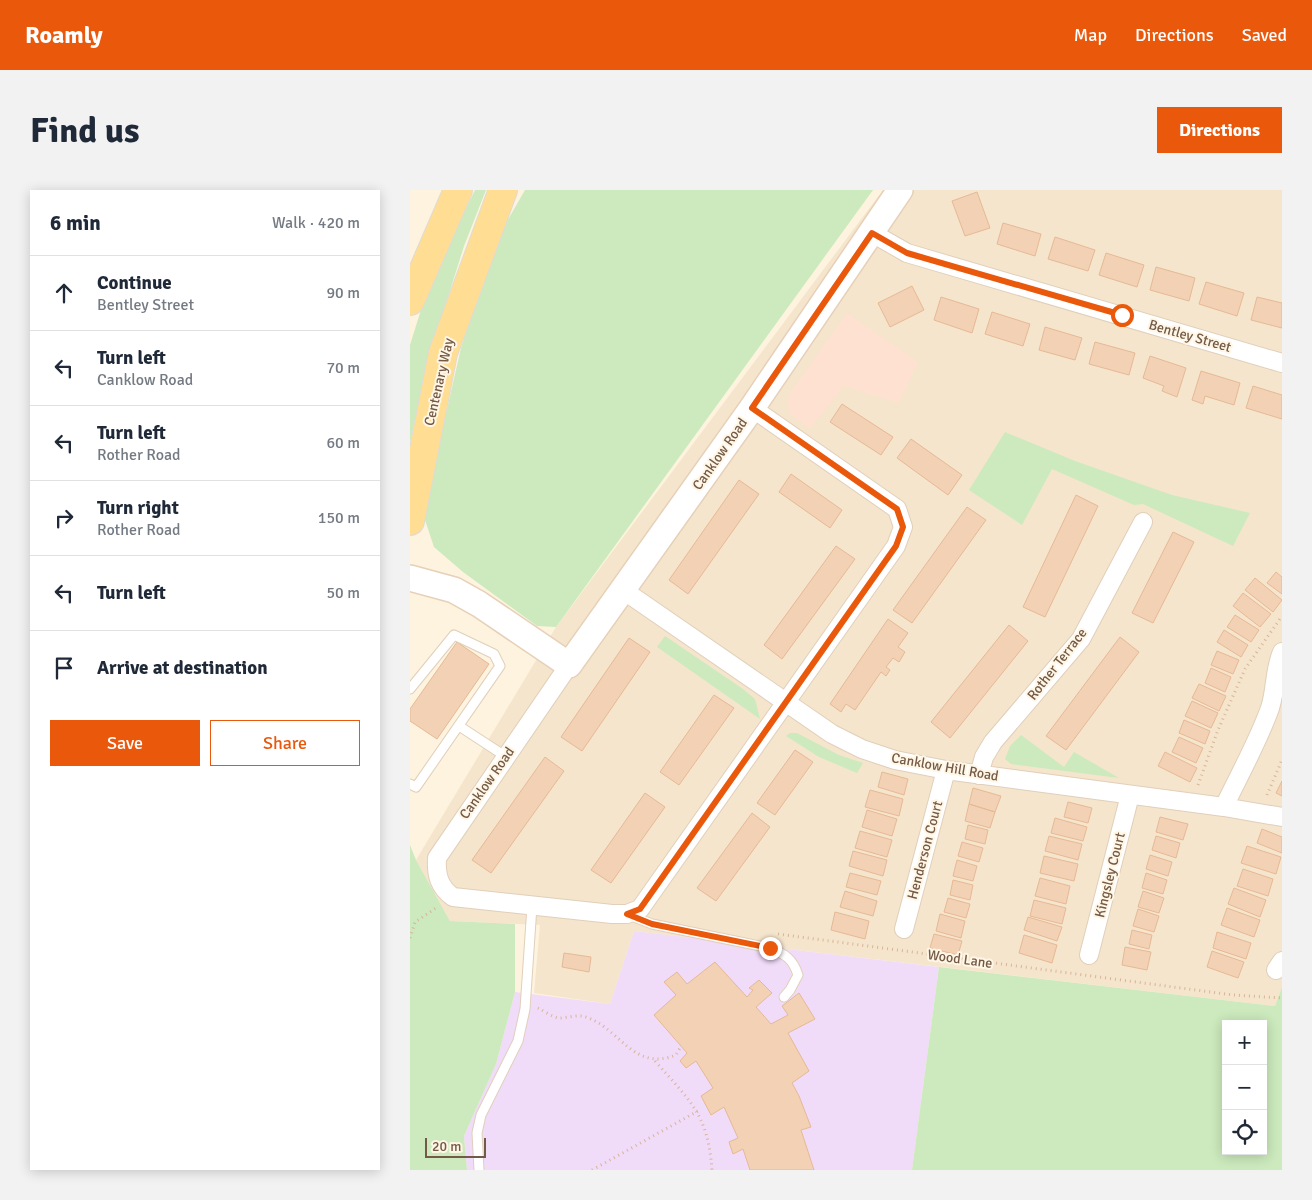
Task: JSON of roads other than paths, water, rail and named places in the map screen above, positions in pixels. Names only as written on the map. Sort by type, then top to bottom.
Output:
[{"type":"main road","points":[[410,301],[458,190]]},
{"type":"main road","name":"Centenary Way","points":[[410,522],[443,354],[503,190]]},
{"type":"street","name":"Canklow Road","points":[[532,906],[453,897],[445,891],[440,882],[437,858],[443,846],[752,408],[900,190]]},
{"type":"street","name":"Bentley Street","points":[[872,233],[907,253],[1282,363]]},
{"type":"street","points":[[532,906],[627,914],[640,909],[896,546],[903,527],[897,509],[752,408]]},
{"type":"street","name":"Rother Terrace","points":[[979,775],[984,757],[993,742],[1081,639],[1142,522]]},
{"type":"street","points":[[410,578],[454,590],[479,604],[569,665]]},
{"type":"street","name":"Canklow Hill Road","points":[[623,590],[832,734],[895,760],[979,775],[1224,807],[1282,817]]},
{"type":"street","points":[[1224,807],[1269,710],[1275,690],[1278,662],[1282,652]]},
{"type":"street","name":"Henderson Court","points":[[904,929],[946,770]]},
{"type":"street","name":"Kingsley Court","points":[[1089,955],[1130,795]]},
{"type":"lane","points":[[410,689],[454,635],[494,654],[500,666],[459,726],[413,786]]},
{"type":"lane","points":[[459,726],[505,756]]},
{"type":"lane","points":[[479,1170],[477,1133],[482,1115],[518,1040],[526,1002],[532,906]]},
{"type":"lane","points":[[627,914],[652,924],[770,948],[784,954],[790,958],[798,974],[790,990],[784,996]]}]
